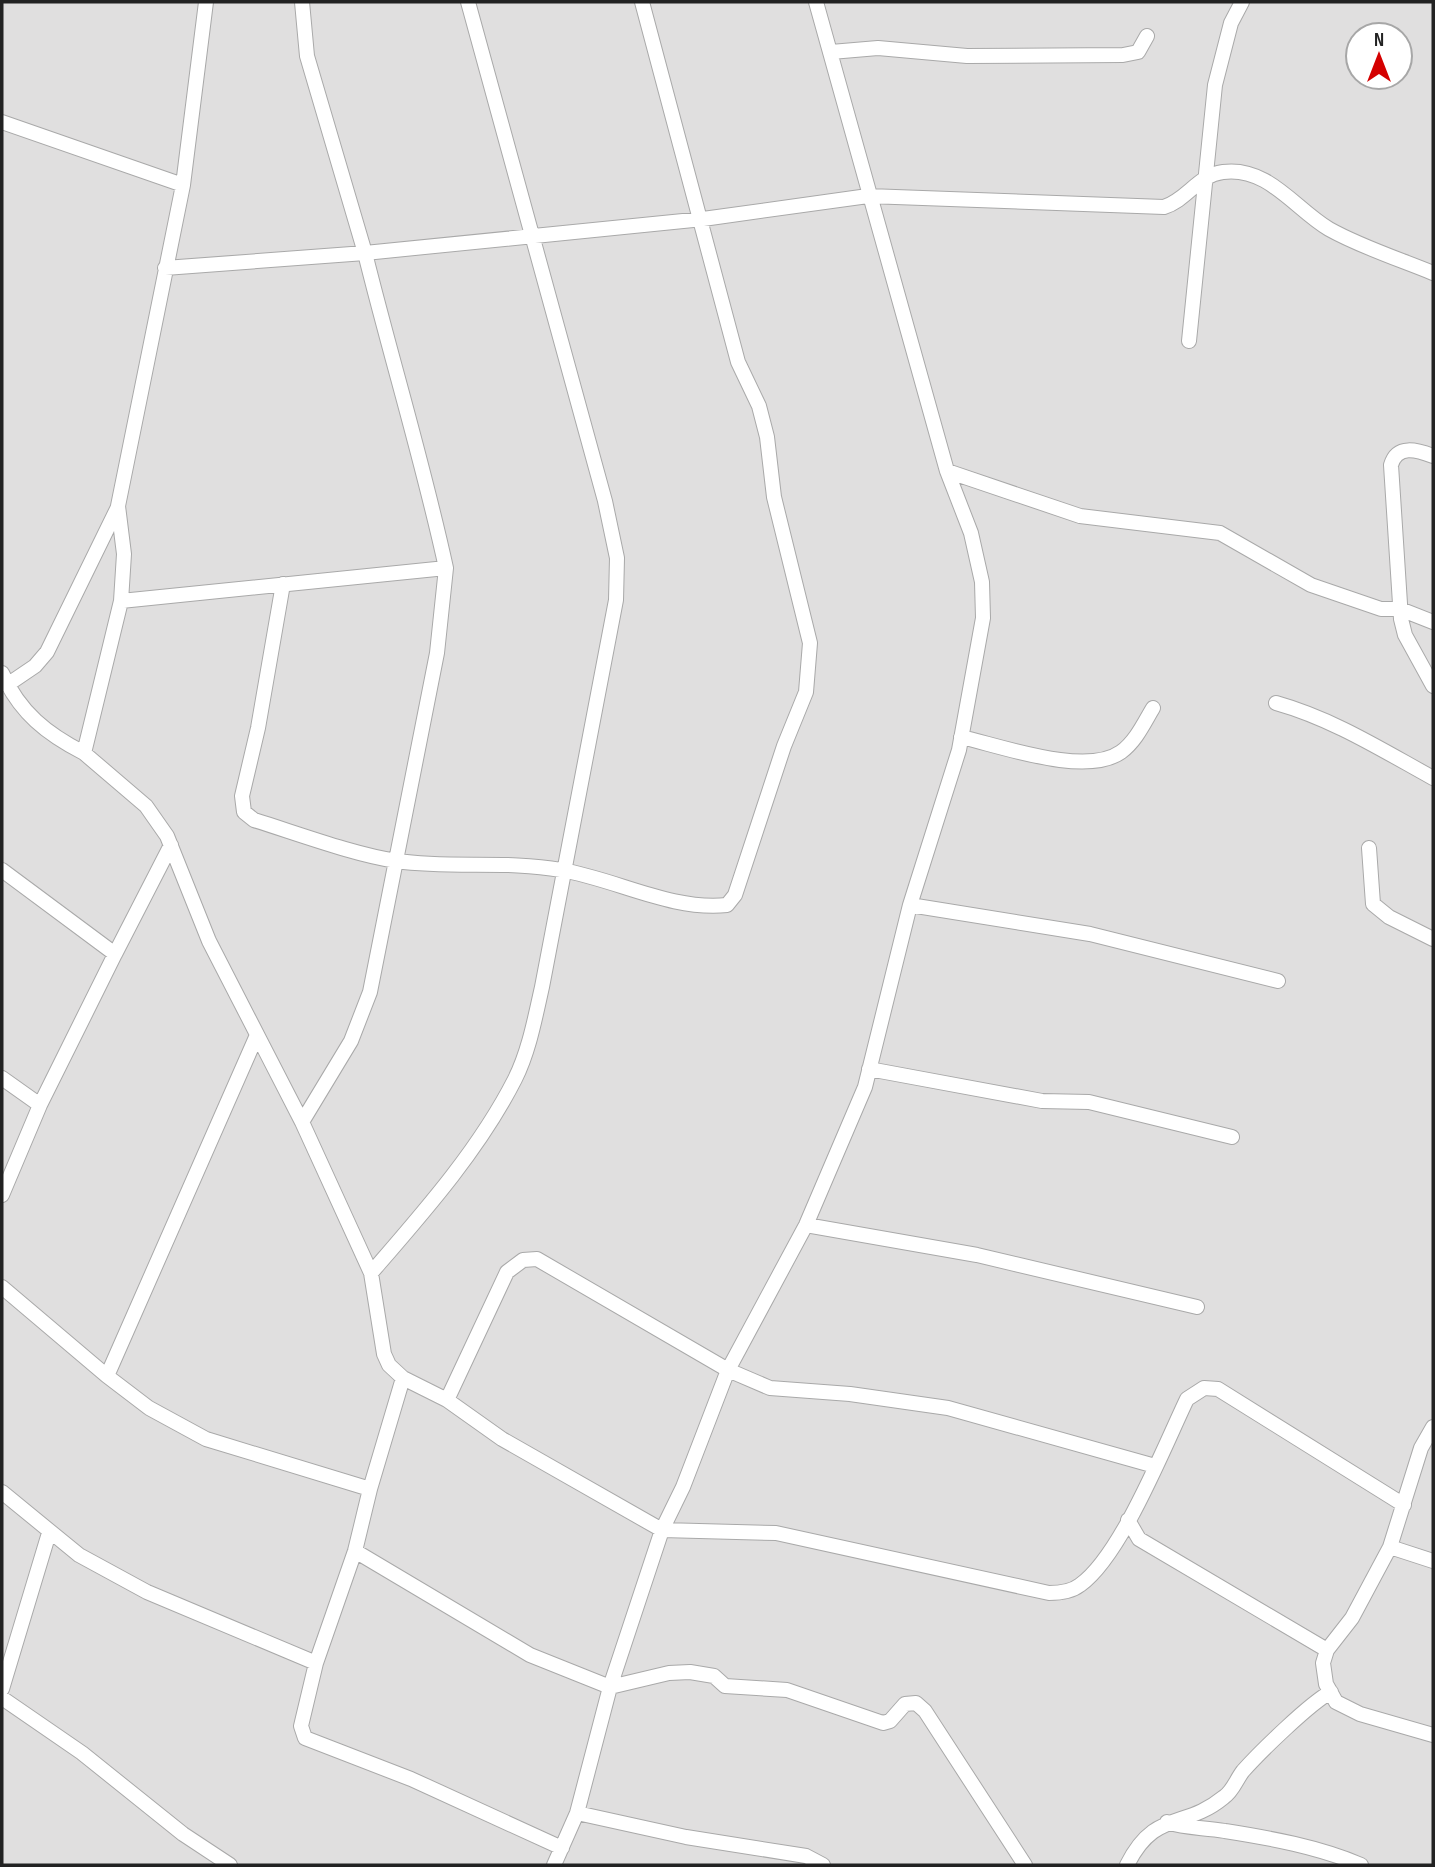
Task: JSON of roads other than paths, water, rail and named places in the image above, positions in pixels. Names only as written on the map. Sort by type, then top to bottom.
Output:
[{"type":"street","points":[[206,2],[183,185],[118,506],[47,652],[35,666],[4,679],[25,712],[51,736],[85,753],[146,806],[171,845],[209,941],[302,1122],[371,1273],[384,1353],[389,1365],[402,1378],[447,1400],[502,1439],[662,1530],[776,1533],[1049,1592],[1063,1592],[1079,1586],[1110,1553],[1187,1399],[1203,1388],[1218,1389],[1404,1506]]},
{"type":"street","points":[[302,2],[307,56],[365,253],[401,398],[429,489],[446,568],[437,653],[370,992],[351,1041],[302,1122]]},
{"type":"street","points":[[371,1273],[434,1200],[515,1078],[529,1041],[542,987],[615,600],[617,558],[605,501],[468,2]]},
{"type":"street","points":[[283,584],[258,728],[242,796],[244,812],[254,820],[394,861],[447,867],[499,863],[562,870],[698,905],[727,905],[735,895],[784,746],[796,724],[806,692],[810,643],[774,497],[767,438],[759,406],[738,362],[703,219],[642,2]]},
{"type":"street","points":[[554,1865],[577,1813],[610,1686],[662,1530],[683,1487],[728,1370],[806,1225],[865,1087],[910,905],[961,737],[983,618],[982,582],[971,533],[947,471],[868,196],[816,2]]},
{"type":"street","points":[[1189,341],[1216,85],[1231,23],[1242,2]]},
{"type":"street","points":[[831,52],[878,48],[968,56],[1123,55],[1138,51],[1147,36]]},
{"type":"street","points":[[2,122],[183,185]]},
{"type":"street","points":[[165,268],[534,238],[703,219],[868,196],[1151,208],[1178,203],[1206,177],[1231,171],[1263,179],[1329,229],[1433,273]]},
{"type":"street","points":[[1433,456],[1411,449],[1394,457],[1391,465],[1400,609],[1405,635],[1433,686]]},
{"type":"street","points":[[947,471],[1080,516],[1220,533],[1311,585],[1381,608],[1400,609],[1433,622]]},
{"type":"street","points":[[85,753],[121,601],[124,554],[118,506]]},
{"type":"street","points":[[121,601],[446,568]]},
{"type":"street","points":[[1276,703],[1309,712],[1343,728],[1433,778]]},
{"type":"street","points":[[961,737],[1062,760],[1098,761],[1118,754],[1132,742],[1153,708]]},
{"type":"street","points":[[2,1195],[40,1105],[171,845]]},
{"type":"street","points":[[1369,848],[1373,904],[1389,917],[1433,939]]},
{"type":"street","points":[[2,870],[114,954]]},
{"type":"street","points":[[910,905],[1090,934],[1278,981]]},
{"type":"street","points":[[107,1376],[257,1035]]},
{"type":"street","points":[[869,1069],[1042,1101],[1089,1102],[1232,1137]]},
{"type":"street","points":[[2,1078],[40,1105]]},
{"type":"street","points":[[806,1225],[977,1255],[1197,1307]]},
{"type":"street","points":[[447,1400],[507,1272],[523,1259],[537,1259],[728,1370],[770,1388],[850,1394],[948,1408],[1155,1466]]},
{"type":"street","points":[[2,1287],[149,1408],[206,1439],[370,1489]]},
{"type":"street","points":[[402,1378],[355,1551],[316,1663],[301,1726],[305,1738],[411,1779],[562,1849]]},
{"type":"street","points":[[1433,1427],[1421,1448],[1390,1547],[1352,1618],[1327,1650],[1323,1663],[1336,1702],[1360,1714],[1433,1735]]},
{"type":"street","points":[[2,1492],[79,1555],[147,1592],[316,1663]]},
{"type":"street","points":[[1128,1520],[1139,1539],[1327,1650]]},
{"type":"street","points":[[2,1689],[50,1533]]},
{"type":"street","points":[[1390,1547],[1433,1561]]},
{"type":"street","points":[[355,1551],[530,1655],[610,1686],[669,1673],[690,1672],[715,1676],[725,1686],[787,1690],[883,1723],[890,1721],[905,1704],[916,1703],[925,1711],[1025,1865]]},
{"type":"street","points":[[1127,1865],[1136,1847],[1167,1822],[1200,1814],[1227,1796],[1244,1771],[1309,1706],[1331,1692]]},
{"type":"street","points":[[2,1698],[82,1753],[183,1834],[230,1865]]},
{"type":"street","points":[[577,1813],[686,1837],[806,1856],[823,1865]]},
{"type":"street","points":[[1167,1822],[1186,1829],[1219,1830],[1270,1839],[1361,1865]]},
{"type":"street","points":[[765,1865],[773,1851]]}]
